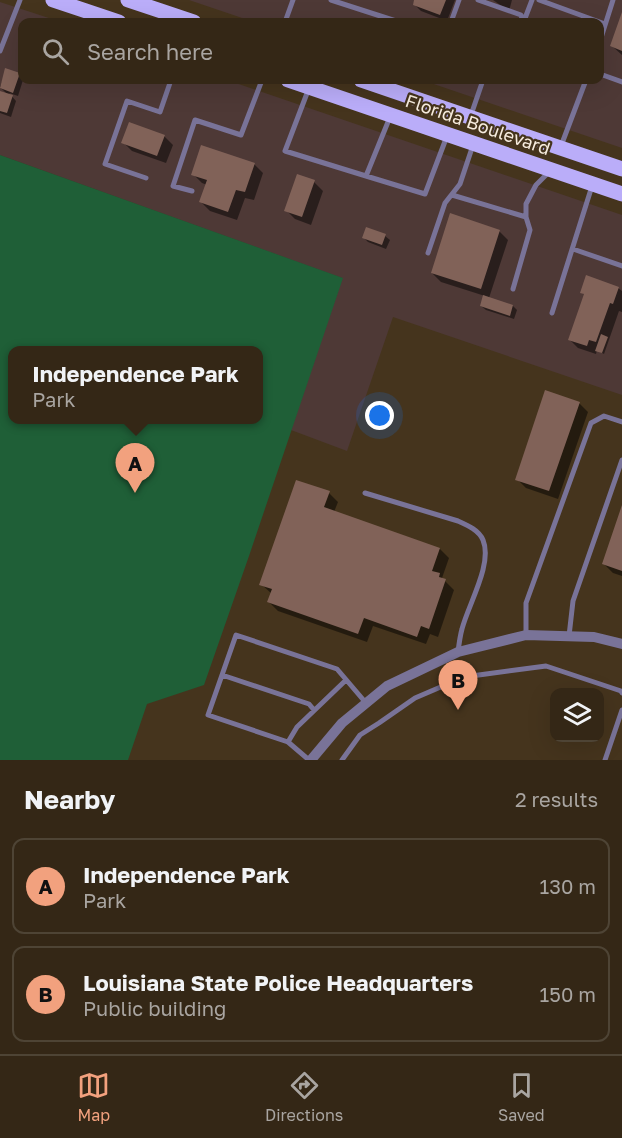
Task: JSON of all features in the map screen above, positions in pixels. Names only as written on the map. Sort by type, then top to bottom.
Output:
[{"type":"main road","points":[[54,0],[107,18]]},
{"type":"main road","points":[[136,1],[183,18]]},
{"type":"main road","name":"Florida Boulevard","points":[[301,84],[622,194]]},
{"type":"main road","name":"Florida Boulevard","points":[[373,84],[622,168]]},
{"type":"main road","points":[[551,170],[560,148]]},
{"type":"street","points":[[310,760],[342,723],[387,686],[458,652],[525,635],[594,637],[622,644]]},
{"type":"lane","points":[[0,51],[20,0]]},
{"type":"lane","points":[[286,18],[293,0]]},
{"type":"lane","points":[[331,0],[387,18]]},
{"type":"lane","points":[[452,18],[459,0]]},
{"type":"lane","points":[[478,0],[521,15],[522,18]]},
{"type":"lane","points":[[525,18],[532,0]]},
{"type":"lane","points":[[539,0],[588,18]]},
{"type":"lane","points":[[604,27],[613,0]]},
{"type":"lane","points":[[604,75],[622,82]]},
{"type":"lane","points":[[146,178],[105,164],[127,101],[160,112],[170,84]]},
{"type":"lane","points":[[192,191],[173,186],[195,120],[241,135],[260,84]]},
{"type":"lane","points":[[471,117],[482,84]]},
{"type":"lane","points":[[560,148],[584,84]]},
{"type":"lane","points":[[310,87],[285,151],[425,194],[448,134]]},
{"type":"lane","points":[[366,176],[391,115]]},
{"type":"lane","points":[[428,253],[445,203],[460,184],[473,143]]},
{"type":"lane","points":[[513,289],[530,230],[526,217],[526,204],[536,185],[551,170]]},
{"type":"lane","points":[[552,313],[593,184]]},
{"type":"lane","points":[[452,195],[526,217]]},
{"type":"lane","points":[[573,249],[622,266]]},
{"type":"lane","points":[[525,635],[526,603],[591,423],[604,416],[622,422]]},
{"type":"lane","points":[[569,636],[573,601],[622,460]]},
{"type":"lane","points":[[365,493],[458,520],[471,527],[483,538],[485,552],[482,568],[462,628],[458,652]]},
{"type":"lane","points":[[310,760],[288,742],[208,716],[236,634],[337,669],[366,703]]},
{"type":"lane","points":[[342,760],[360,735],[415,698],[464,677],[546,666],[622,693]]},
{"type":"lane","points":[[222,675],[309,704],[314,710]]},
{"type":"lane","points":[[288,742],[297,727],[346,681]]},
{"type":"lane","points":[[605,760],[622,710]]},
{"type":"shaded area","points":[[189,0],[622,0],[622,148],[434,84],[604,84],[604,18],[242,18]]},
{"type":"shaded area","points":[[0,2],[49,18],[18,18],[18,84],[239,84],[622,215],[622,395],[393,317],[347,451],[291,430],[342,278],[0,155]]},
{"type":"green space","points":[[0,155],[343,278],[204,685],[147,704],[128,760],[0,760]]},
{"type":"building","points":[[414,0],[446,0],[440,15],[413,5]]},
{"type":"building","points":[[622,12],[622,51],[610,46]]},
{"type":"building","points":[[5,68],[18,72],[13,93],[0,88]]},
{"type":"building","points":[[0,91],[13,95],[7,113],[0,111]]},
{"type":"building","points":[[129,122],[165,135],[157,156],[121,143]]},
{"type":"building","points":[[201,145],[255,163],[245,192],[236,190],[228,212],[199,202],[207,180],[191,175]]},
{"type":"building","points":[[297,174],[315,180],[302,217],[284,211]]},
{"type":"building","points":[[450,213],[500,230],[481,289],[431,273]]},
{"type":"building","points":[[366,227],[386,234],[382,245],[362,238]]},
{"type":"building","points":[[586,275],[619,287],[613,304],[610,303],[596,342],[589,340],[587,346],[568,340],[584,294],[580,293]]},
{"type":"building","points":[[483,295],[513,305],[510,316],[480,306]]},
{"type":"building","points":[[601,334],[608,337],[602,353],[595,351]]},
{"type":"building","points":[[545,390],[580,402],[549,491],[515,480]]},
{"type":"building","points":[[296,480],[330,491],[324,507],[440,548],[432,571],[440,573],[439,577],[446,579],[429,629],[421,626],[417,637],[364,618],[358,634],[267,602],[272,589],[259,585]]},
{"type":"building","points":[[622,505],[622,571],[602,564]]},
{"type":"place","name":"Independence Park","points":[[135,493]]},
{"type":"place","name":"Louisiana State Police Headquarters","points":[[458,710]]}]
